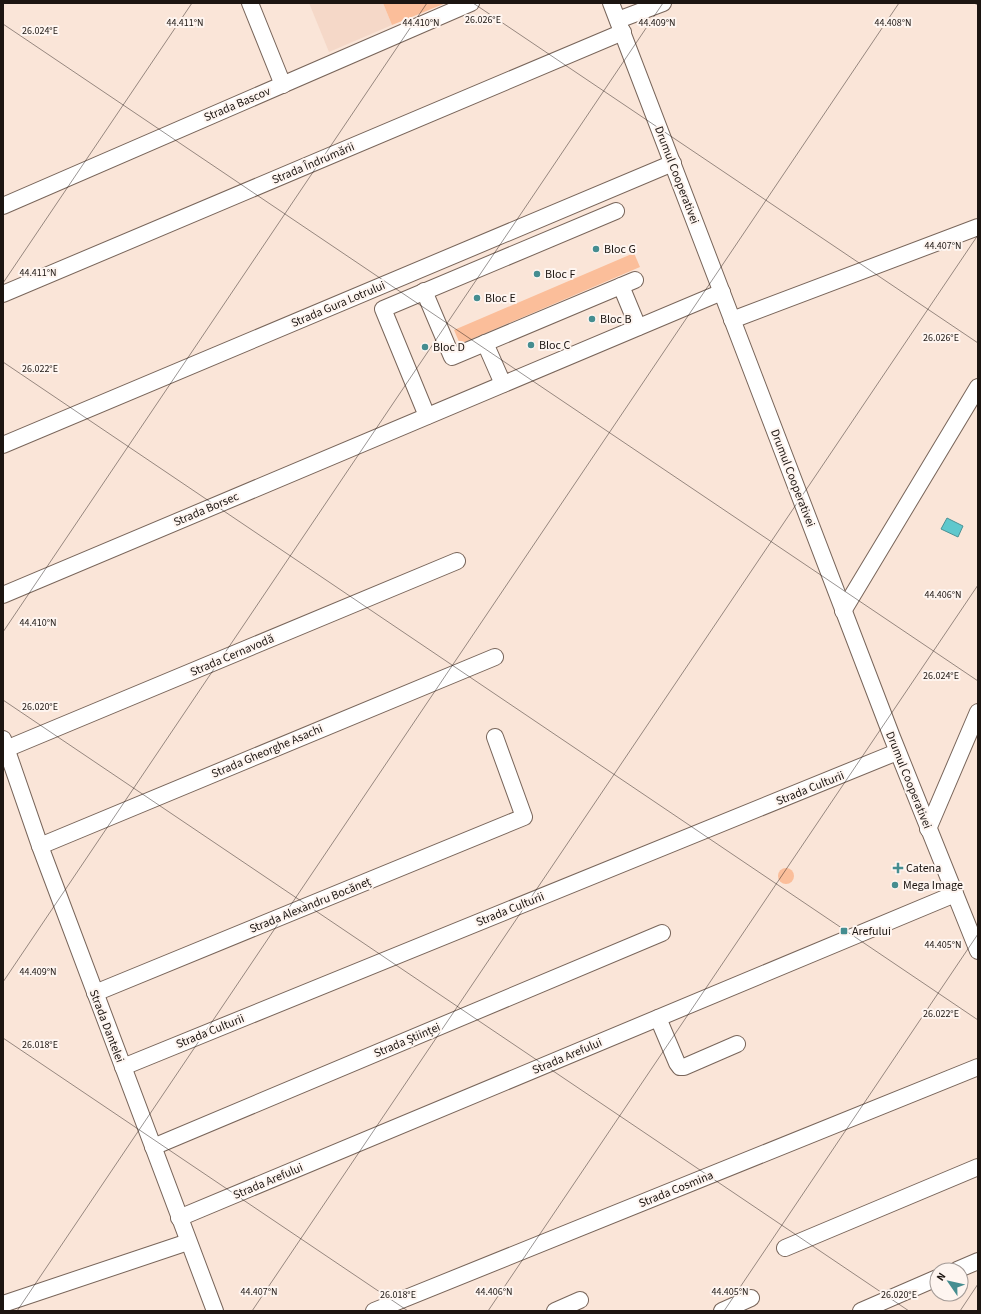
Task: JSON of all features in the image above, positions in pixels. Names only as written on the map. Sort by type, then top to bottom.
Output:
[{"type":"street","points":[[250,3],[283,85]]},
{"type":"street","name":"Strada Bascov","points":[[3,206],[471,3]]},
{"type":"street","name":"Drumul Cooperativei","points":[[611,3],[897,752],[977,947]]},
{"type":"street","name":"Strada Îndrumării","points":[[3,294],[620,26],[663,3]]},
{"type":"street","name":"Strada Gura Lotrului","points":[[3,445],[673,163]]},
{"type":"street","points":[[428,416],[383,308],[616,211]]},
{"type":"street","points":[[732,320],[978,227]]},
{"type":"street","points":[[424,291],[452,357],[628,283],[638,327]]},
{"type":"street","name":"Strada Borsec","points":[[3,594],[722,292]]},
{"type":"street","points":[[486,343],[503,384]]},
{"type":"street","points":[[844,611],[978,387]]},
{"type":"street","name":"Strada Cernavodă","points":[[5,744],[457,561]]},
{"type":"street","name":"Strada Gheorghe Asachi","points":[[40,846],[495,657]]},
{"type":"street","points":[[928,829],[978,712]]},
{"type":"street","name":"Strada Alexandru Bocăneț","points":[[95,993],[524,817],[495,737]]},
{"type":"street","name":"Strada Dantelei","points":[[5,744],[40,846],[215,1311]]},
{"type":"street","name":"Strada Culturii","points":[[123,1067],[897,752]]},
{"type":"street","name":"Strada Arefului","points":[[179,1218],[955,894]]},
{"type":"street","name":"Strada Științei","points":[[153,1147],[662,933]]},
{"type":"street","points":[[658,1018],[680,1067],[684,1068],[737,1044]]},
{"type":"street","name":"Strada Cosmina","points":[[374,1311],[978,1067]]},
{"type":"street","points":[[785,1248],[978,1167]]},
{"type":"street","points":[[3,1304],[188,1242]]},
{"type":"street","points":[[861,1311],[929,1281]]},
{"type":"street","points":[[722,1311],[751,1298]]},
{"type":"street","points":[[555,1311],[580,1300]]},
{"type":"shaded area","points":[[309,3],[383,3],[392,25],[329,52]]},
{"type":"shaded area","points":[[383,3],[446,3],[392,25]]},
{"type":"shaded area","points":[[634,253],[640,267],[460,344],[454,330]]},
{"type":"shaded area","points":[[783,868],[789,868],[794,873],[792,882],[789,884],[783,884],[778,879],[778,873]]},
{"type":"water","points":[[947,518],[963,526],[958,537],[941,529]]},
{"type":"place","name":"Bloc G","points":[[596,249]]},
{"type":"place","name":"Bloc F","points":[[537,274]]},
{"type":"place","name":"Bloc E","points":[[477,298]]},
{"type":"place","name":"Bloc B","points":[[592,319]]},
{"type":"place","name":"Bloc C","points":[[531,345]]},
{"type":"place","name":"Bloc D","points":[[425,347]]},
{"type":"place","name":"Catena","points":[[898,868]]},
{"type":"place","name":"Mega Image","points":[[895,885]]},
{"type":"place","name":"Arefului","points":[[844,931]]}]
